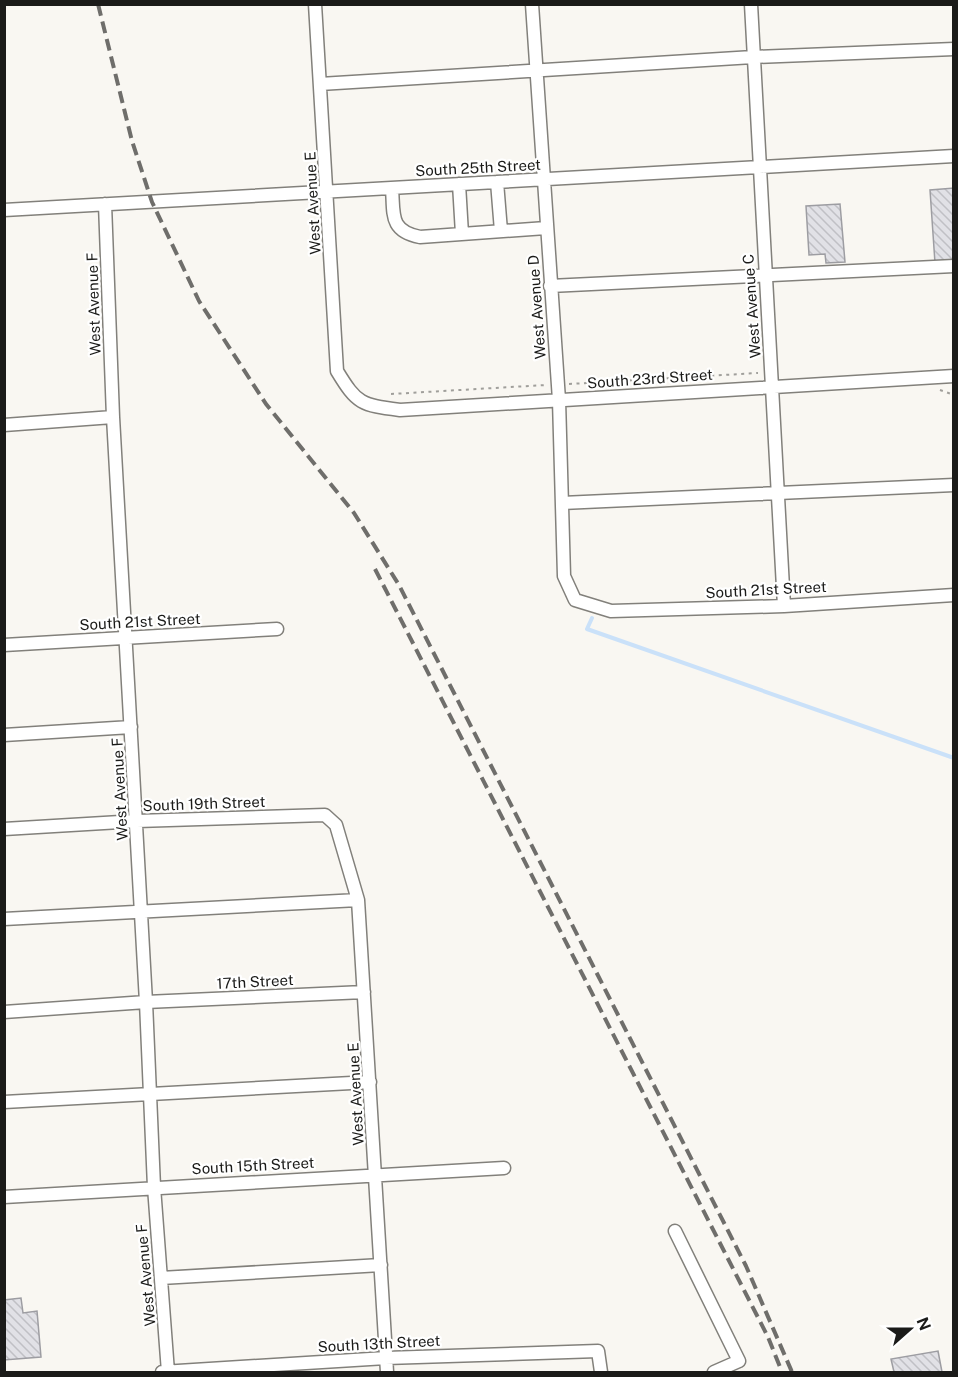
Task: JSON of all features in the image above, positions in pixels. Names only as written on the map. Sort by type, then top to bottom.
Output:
[{"type":"street","name":"West Avenue E","points":[[315,4],[328,191],[335,352],[338,371],[352,396]]},
{"type":"street","name":"West Avenue D","points":[[532,4],[559,400],[564,576],[575,600],[580,602]]},
{"type":"street","name":"West Avenue C","points":[[751,4],[758,167],[784,606]]},
{"type":"street","points":[[320,84],[753,57],[954,49]]},
{"type":"street","name":"South 25th Street","points":[[4,210],[954,156]]},
{"type":"street","points":[[497,182],[501,231]]},
{"type":"street","points":[[459,184],[462,234]]},
{"type":"street","points":[[392,188],[394,222],[406,234],[420,237],[546,228]]},
{"type":"street","name":"West Avenue F","points":[[105,204],[113,417],[146,1002],[154,1187],[168,1372]]},
{"type":"street","points":[[550,286],[765,278],[954,266]]},
{"type":"street","name":"South 23rd Street","points":[[352,396],[370,406],[400,410],[954,376]]},
{"type":"street","points":[[4,425],[113,417]]},
{"type":"street","points":[[562,503],[954,485]]},
{"type":"street","name":"South 21st Street","points":[[580,602],[611,611],[784,606],[954,595]]},
{"type":"street","name":"South 21st Street","points":[[4,645],[278,629]]},
{"type":"street","points":[[4,735],[131,727]]},
{"type":"street","name":"South 19th Street","points":[[4,829],[136,820],[325,815],[332,819]]},
{"type":"street","name":"West Avenue E","points":[[332,819],[336,825],[358,900],[387,1372]]},
{"type":"street","points":[[4,919],[358,900]]},
{"type":"street","name":"17th Street","points":[[4,1012],[146,1002],[364,992]]},
{"type":"street","points":[[4,1102],[370,1082]]},
{"type":"street","name":"South 15th Street","points":[[4,1197],[504,1168]]},
{"type":"street","points":[[675,1231],[739,1361],[714,1372]]},
{"type":"street","points":[[161,1278],[381,1265]]},
{"type":"street","name":"South 13th Street","points":[[162,1372],[386,1358],[598,1351],[601,1372]]},
{"type":"path","points":[[563,384],[763,373]]},
{"type":"path","points":[[391,394],[546,385]]},
{"type":"building","points":[[954,188],[954,262],[935,263],[930,190]]},
{"type":"building","points":[[840,204],[845,262],[826,263],[825,254],[809,255],[806,206]]},
{"type":"building","points":[[21,1298],[23,1313],[37,1311],[41,1357],[4,1360],[4,1300]]},
{"type":"building","points":[[938,1351],[942,1372],[894,1372],[891,1359]]},
{"type":"waterway","points":[[592,618],[587,629],[954,758]]},
{"type":"railway","points":[[98,4],[132,141],[152,202],[199,301],[266,404],[354,513],[399,585],[746,1266],[792,1372]]},
{"type":"railway","points":[[375,569],[768,1337],[782,1372]]}]
